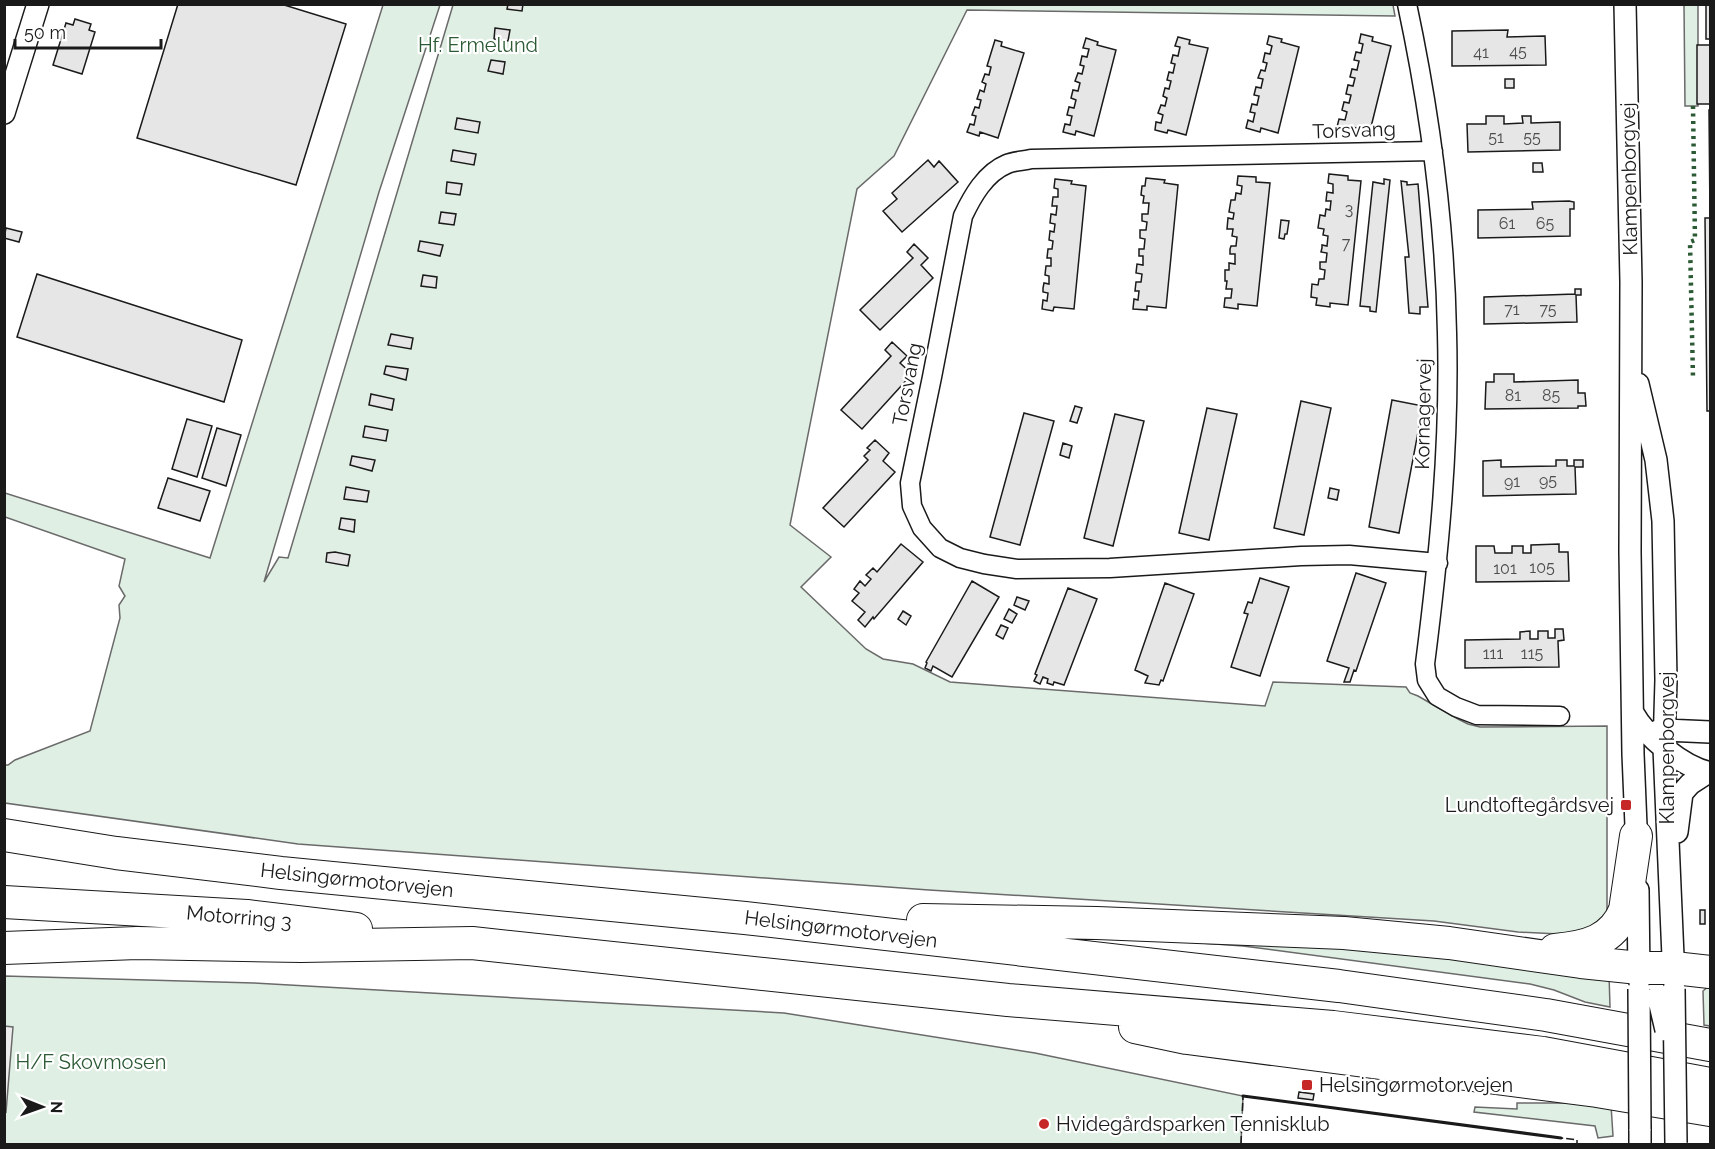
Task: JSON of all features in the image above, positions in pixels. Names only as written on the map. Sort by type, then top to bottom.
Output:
[{"type":"highway","name":"Helsingørmotorvejen","points":[[4,835],[116,853],[281,873],[746,918],[1340,986],[1546,1016],[1710,1045]]},
{"type":"highway","points":[[1519,952],[1577,947],[1609,934],[1621,921],[1625,910],[1636,836]]},
{"type":"highway","name":"Motorring 3","points":[[4,902],[246,916],[472,943]]},
{"type":"highway","points":[[746,918],[1097,923],[1344,933],[1519,952],[1581,962],[1657,982],[1710,972]]},
{"type":"highway","points":[[4,948],[137,943],[301,946],[472,943],[1008,1000],[1333,1027],[1543,1053],[1710,1084]]},
{"type":"highway","points":[[1008,1000],[1186,1038],[1598,1091],[1710,1110]]},
{"type":"street","points":[[5,116],[38,4]]},
{"type":"street","name":"Kornagervej","points":[[1407,4],[1433,151],[1444,259],[1448,337],[1444,478],[1438,564],[1425,664],[1427,680],[1437,696],[1477,715],[1560,716]]},
{"type":"street","name":"Klampenborgvej","points":[[1625,4],[1631,354],[1630,552],[1636,836],[1657,982],[1675,1071],[1676,1144]]},
{"type":"street","name":"Torsvang","points":[[1433,151],[1031,159],[1006,165],[973,194],[963,216],[910,483],[912,506],[922,528],[940,548],[960,558],[984,564],[1017,569],[1110,568],[1349,555],[1438,564]]},
{"type":"street","name":"Klampenborgvej","points":[[1631,354],[1654,451],[1663,521],[1666,680],[1660,738],[1670,880],[1640,1137]]},
{"type":"street","points":[[1633,713],[1636,720],[1660,738],[1689,765],[1709,773]]},
{"type":"street","points":[[1633,754],[1640,745],[1660,738],[1710,732]]},
{"type":"street","points":[[1670,880],[1682,793],[1690,784],[1709,773]]},
{"type":"green space","name":"Hf. Ermelund","points":[[383,5],[440,5],[379,192],[264,582],[279,557],[288,558],[453,5],[1393,5],[1395,16],[967,10],[894,156],[857,189],[790,525],[831,557],[801,587],[866,649],[883,659],[913,664],[950,682],[1265,706],[1273,682],[1406,687],[1410,693],[1458,719],[1480,727],[1607,726],[1607,919],[1578,935],[1518,932],[1434,921],[929,890],[298,844],[5,803],[5,765],[90,731],[120,618],[119,605],[125,596],[119,586],[125,559],[5,517],[5,493],[210,558]]},
{"type":"green space","points":[[1684,5],[1698,5],[1698,106],[1685,106]]},
{"type":"green space","points":[[1200,939],[1404,951],[1609,974],[1610,1007],[1585,1002],[1530,984],[1243,946],[1201,943]]},
{"type":"green space","name":"H/F Skovmosen","points":[[4,976],[254,983],[784,1013],[1035,1053],[1243,1096],[1241,1144],[5,1144]]},
{"type":"green space","points":[[1710,985],[1710,1026],[1704,1025],[1703,991]]},
{"type":"green space","points":[[1517,1103],[1611,1105],[1613,1136],[1598,1138],[1595,1126],[1474,1112],[1475,1107],[1517,1109]]},
{"type":"shaded area","points":[[4,1026],[13,1027],[6,1112],[4,1111]]},
{"type":"building","points":[[178,4],[281,4],[346,24],[296,185],[137,138]]},
{"type":"building","points":[[508,4],[523,4],[522,11],[507,9]]},
{"type":"building","points":[[1706,4],[1710,4],[1710,39],[1706,39]]},
{"type":"building","points":[[75,19],[91,24],[89,30],[95,32],[82,74],[53,65],[66,23],[73,25]]},
{"type":"building","points":[[495,28],[510,30],[508,41],[494,39]]},
{"type":"building","points":[[1508,30],[1507,37],[1545,36],[1546,65],[1452,66],[1452,31]]},
{"type":"building","points":[[1361,34],[1373,37],[1372,41],[1391,46],[1370,131],[1352,127],[1351,130],[1337,127],[1339,119],[1345,120],[1347,112],[1342,110],[1344,102],[1349,103],[1351,95],[1346,94],[1348,85],[1353,86],[1355,78],[1350,77],[1352,69],[1357,70],[1359,61],[1354,60],[1356,52],[1361,53],[1363,44],[1359,43]]},
{"type":"building","points":[[1269,36],[1299,47],[1278,133],[1261,128],[1260,132],[1246,128],[1248,120],[1253,122],[1255,113],[1250,112],[1252,104],[1257,105],[1259,96],[1254,95],[1256,87],[1261,88],[1263,79],[1258,78],[1261,70],[1265,71],[1267,63],[1263,62],[1265,53],[1270,54],[1272,46],[1267,44]]},
{"type":"building","points":[[1178,37],[1190,40],[1189,44],[1208,48],[1186,135],[1168,130],[1167,133],[1155,130],[1156,122],[1161,123],[1163,115],[1158,113],[1161,105],[1165,106],[1167,98],[1163,96],[1165,88],[1169,89],[1171,81],[1167,80],[1169,72],[1173,73],[1175,64],[1171,63],[1173,55],[1178,56],[1180,47],[1175,46]]},
{"type":"building","points":[[1086,38],[1098,42],[1097,45],[1116,50],[1094,136],[1076,131],[1075,135],[1063,132],[1065,124],[1070,125],[1072,116],[1067,115],[1069,107],[1074,108],[1076,100],[1071,98],[1073,90],[1078,91],[1080,83],[1075,81],[1078,73],[1082,74],[1084,66],[1080,65],[1082,56],[1087,57],[1089,49],[1083,48]]},
{"type":"building","points":[[995,40],[1002,42],[1001,46],[1024,53],[998,138],[980,132],[979,136],[967,132],[970,124],[974,125],[976,116],[972,115],[975,107],[979,108],[981,100],[977,99],[980,90],[984,92],[986,84],[982,82],[985,74],[989,75],[991,67],[987,66]]},
{"type":"building","points":[[1697,45],[1710,45],[1710,104],[1697,104]]},
{"type":"building","points":[[491,60],[505,62],[503,74],[488,71]]},
{"type":"building","points":[[1505,79],[1514,79],[1514,88],[1505,88]]},
{"type":"building","points":[[1709,110],[1710,110],[1710,218]]},
{"type":"building","points":[[1486,116],[1504,116],[1504,124],[1523,123],[1522,116],[1531,116],[1531,123],[1560,122],[1560,150],[1468,152],[1467,124],[1486,124]]},
{"type":"building","points":[[457,118],[480,122],[478,133],[455,129]]},
{"type":"building","points":[[453,150],[476,154],[474,165],[451,161]]},
{"type":"building","points":[[928,160],[934,167],[939,161],[958,182],[902,232],[883,211],[897,199],[892,193]]},
{"type":"building","points":[[1533,163],[1542,163],[1543,172],[1533,172]]},
{"type":"building","points":[[1329,174],[1348,176],[1348,180],[1361,181],[1348,305],[1330,303],[1330,307],[1316,305],[1317,298],[1311,297],[1312,284],[1318,285],[1319,279],[1324,279],[1325,270],[1320,269],[1320,262],[1326,262],[1327,253],[1321,252],[1322,245],[1327,246],[1328,236],[1323,235],[1324,229],[1318,228],[1320,215],[1325,216],[1326,209],[1330,210],[1331,201],[1326,201],[1327,192],[1333,193],[1333,184],[1328,183]]},
{"type":"building","points":[[1238,176],[1256,177],[1256,182],[1270,183],[1257,306],[1238,304],[1238,309],[1224,307],[1225,298],[1231,298],[1232,289],[1226,289],[1225,270],[1229,270],[1229,263],[1235,264],[1235,254],[1230,254],[1230,249],[1231,246],[1236,246],[1237,237],[1232,236],[1233,229],[1227,229],[1228,218],[1233,219],[1234,213],[1229,212],[1231,200],[1235,200],[1236,193],[1241,194],[1242,186],[1237,185]]},
{"type":"building","points":[[1146,178],[1165,180],[1164,183],[1178,185],[1166,308],[1147,306],[1147,310],[1133,309],[1134,299],[1138,300],[1139,291],[1135,291],[1136,282],[1141,282],[1142,274],[1136,273],[1137,264],[1143,265],[1143,256],[1139,256],[1139,249],[1144,249],[1145,239],[1140,238],[1140,230],[1146,230],[1147,222],[1142,221],[1142,214],[1148,214],[1149,203],[1143,203],[1144,196],[1141,195]]},
{"type":"building","points":[[1055,179],[1086,186],[1074,309],[1054,307],[1053,311],[1042,309],[1043,300],[1047,301],[1048,293],[1043,292],[1044,283],[1049,284],[1049,276],[1045,275],[1046,266],[1051,266],[1051,258],[1047,258],[1048,249],[1052,249],[1053,241],[1049,240],[1050,231],[1054,232],[1055,224],[1050,223],[1051,214],[1056,215],[1057,206],[1052,206],[1053,197],[1058,197],[1058,189],[1054,188]]},
{"type":"building","points":[[1384,179],[1390,180],[1376,312],[1370,311],[1370,307],[1360,306],[1373,182],[1384,184]]},
{"type":"building","points":[[1401,181],[1407,182],[1407,185],[1418,184],[1428,307],[1420,307],[1420,314],[1409,313],[1405,257],[1409,257]]},
{"type":"building","points":[[447,182],[462,184],[460,195],[446,193]]},
{"type":"building","points":[[1532,202],[1574,202],[1574,209],[1570,209],[1570,236],[1478,238],[1478,210],[1533,209]]},
{"type":"building","points":[[441,212],[456,214],[454,225],[439,223]]},
{"type":"building","points":[[1705,218],[1710,218],[1710,411],[1707,411]]},
{"type":"building","points":[[1281,220],[1289,221],[1284,239],[1279,238]]},
{"type":"building","points":[[6,228],[22,232],[19,242],[4,238]]},
{"type":"building","points":[[420,241],[443,245],[440,256],[418,251]]},
{"type":"building","points":[[914,244],[928,258],[921,265],[933,278],[880,330],[860,310],[913,258],[907,252]]},
{"type":"building","points":[[37,274],[242,340],[224,402],[17,337]]},
{"type":"building","points":[[423,275],[437,277],[436,288],[421,286]]},
{"type":"building","points":[[1575,289],[1581,289],[1581,295],[1576,295],[1577,322],[1484,324],[1484,297],[1575,294]]},
{"type":"building","points":[[391,334],[413,338],[411,349],[388,345]]},
{"type":"building","points":[[892,342],[907,356],[900,363],[912,374],[862,429],[841,410],[891,356],[885,350]]},
{"type":"building","points":[[386,366],[408,369],[406,380],[384,374]]},
{"type":"building","points":[[1494,374],[1514,374],[1514,382],[1578,380],[1578,393],[1585,393],[1586,406],[1485,409],[1486,382],[1494,382]]},
{"type":"building","points":[[371,394],[394,399],[392,410],[369,405]]},
{"type":"building","points":[[1392,400],[1423,406],[1399,533],[1369,527]]},
{"type":"building","points":[[1301,401],[1331,408],[1304,535],[1274,528]]},
{"type":"building","points":[[1075,406],[1082,408],[1077,423],[1070,421]]},
{"type":"building","points":[[1207,408],[1237,414],[1209,540],[1179,533]]},
{"type":"building","points":[[1024,413],[1054,421],[1020,545],[990,537]]},
{"type":"building","points":[[1115,414],[1144,421],[1113,546],[1084,538]]},
{"type":"building","points":[[187,419],[212,426],[197,477],[172,469]]},
{"type":"building","points":[[365,426],[388,430],[386,441],[363,437]]},
{"type":"building","points":[[217,428],[241,435],[226,486],[202,478]]},
{"type":"building","points":[[875,440],[889,453],[883,461],[895,472],[844,527],[823,508],[868,460],[864,456],[870,450],[867,448]]},
{"type":"building","points":[[1063,443],[1072,446],[1069,458],[1060,455]]},
{"type":"building","points":[[352,456],[375,460],[372,471],[350,465]]},
{"type":"building","points":[[1501,460],[1501,467],[1556,466],[1556,460],[1567,460],[1567,466],[1574,466],[1574,460],[1583,460],[1583,467],[1575,467],[1576,494],[1483,496],[1483,461]]},
{"type":"building","points":[[168,478],[210,491],[200,521],[158,508]]},
{"type":"building","points":[[346,487],[369,491],[367,502],[344,499]]},
{"type":"building","points":[[1330,488],[1339,490],[1337,500],[1328,498]]},
{"type":"building","points":[[341,518],[355,520],[354,532],[339,529]]},
{"type":"building","points":[[901,544],[923,562],[865,627],[858,620],[865,612],[852,601],[859,593],[854,589],[860,581],[865,586],[871,579],[866,575],[873,568],[877,572]]},
{"type":"building","points":[[1559,544],[1559,552],[1568,552],[1569,581],[1476,582],[1476,546],[1494,546],[1495,553],[1512,553],[1512,546],[1523,546],[1523,553],[1531,553],[1531,545]]},
{"type":"building","points":[[327,553],[350,555],[348,566],[326,562]]},
{"type":"building","points":[[1356,573],[1386,583],[1356,671],[1354,670],[1350,682],[1344,682],[1349,668],[1327,661]]},
{"type":"building","points":[[1260,578],[1289,587],[1260,676],[1231,667],[1248,614],[1244,613],[1248,602],[1252,603]]},
{"type":"building","points":[[972,581],[999,597],[952,677],[933,666],[931,671],[925,668],[926,662]]},
{"type":"building","points":[[1165,583],[1194,594],[1163,681],[1161,680],[1159,685],[1145,683],[1148,676],[1135,670]]},
{"type":"building","points":[[1068,588],[1097,599],[1064,685],[1054,682],[1053,685],[1047,683],[1048,679],[1043,677],[1040,684],[1034,681],[1037,675],[1035,674]]},
{"type":"building","points":[[1017,597],[1029,601],[1025,610],[1014,605]]},
{"type":"building","points":[[1009,609],[1017,614],[1012,623],[1004,619]]},
{"type":"building","points":[[903,611],[911,616],[906,625],[898,619]]},
{"type":"building","points":[[1001,625],[1008,628],[1003,639],[996,635]]},
{"type":"building","points":[[1555,629],[1563,629],[1564,640],[1558,641],[1559,667],[1465,668],[1465,640],[1520,639],[1520,632],[1530,631],[1530,639],[1538,639],[1538,631],[1548,631],[1548,638],[1555,638]]},
{"type":"building","points":[[1700,910],[1705,910],[1705,924],[1700,924]]},
{"type":"building","points":[[1299,1092],[1314,1094],[1313,1100],[1298,1098]]},
{"type":"hedge","points":[[1693,106],[1695,240],[1690,242],[1693,378]]},
{"type":"fence","points":[[1241,1144],[1243,1096],[1577,1140],[1577,1144]]},
{"type":"wall","points":[[1243,1096],[1561,1138]]},
{"type":"place","name":"Lundtoftegårdsvej","points":[[1626,805]]},
{"type":"place","name":"Helsingørmotorvejen","points":[[1307,1085]]},
{"type":"place","name":"Hvidegårdsparken Tennisklub","points":[[1044,1124]]}]
